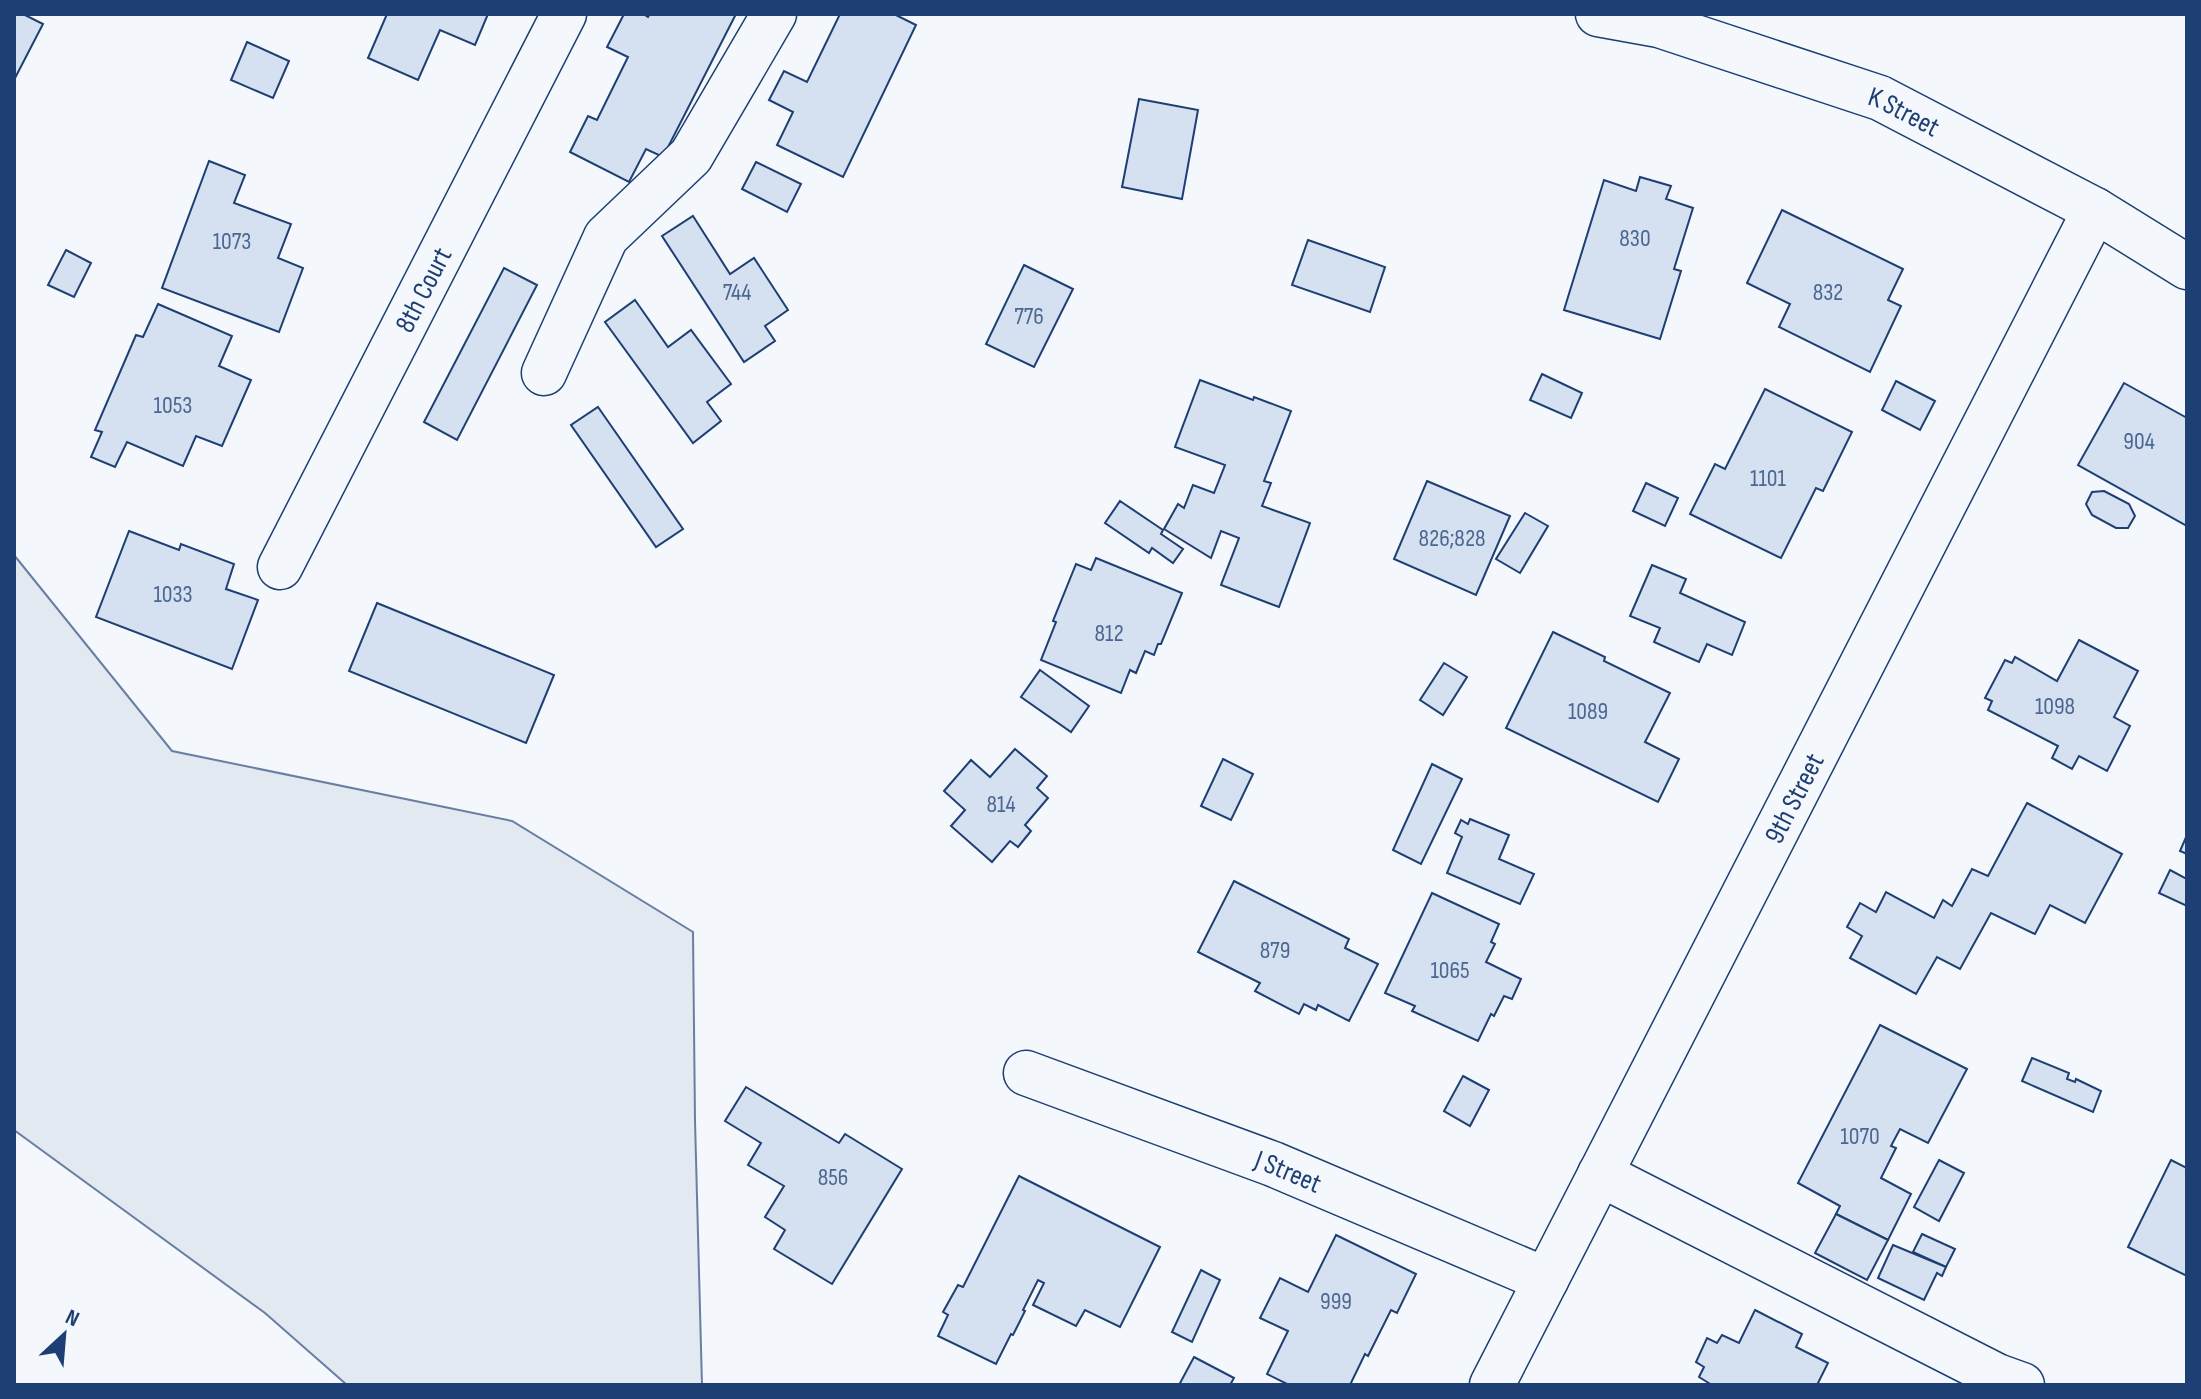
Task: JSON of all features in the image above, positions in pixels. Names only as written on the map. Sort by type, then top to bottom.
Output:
[{"type":"street","name":"8th Court","points":[[280,567],[564,14]]},
{"type":"street","points":[[544,373],[606,237],[691,156],[774,14]]},
{"type":"street","name":"K Street","points":[[1598,14],[1650,18],[1659,25],[1880,98],[2095,210],[2187,267]]},
{"type":"street","name":"9th Street","points":[[1492,1385],[2095,210]]},
{"type":"street","name":"J Street","points":[[1026,1073],[1273,1164],[1546,1280]]},
{"type":"street","points":[[1600,1174],[1997,1376],[2022,1385]]},
{"type":"shaded area","points":[[14,555],[172,751],[512,821],[693,932],[702,1385],[347,1385],[265,1313],[14,1130]]},
{"type":"building","points":[[14,14],[23,14],[43,24],[14,80]]},
{"type":"building","points":[[387,14],[488,14],[475,45],[440,30],[418,80],[368,58]]},
{"type":"building","points":[[624,14],[648,17],[650,14],[736,14],[663,157],[646,149],[629,182],[570,152],[588,116],[597,120],[628,57],[607,47]]},
{"type":"building","points":[[840,14],[894,14],[916,25],[843,177],[777,145],[793,112],[769,100],[784,71],[807,82]]},
{"type":"building","points":[[247,42],[289,61],[273,98],[231,80]]},
{"type":"building","points":[[1139,99],[1198,110],[1182,199],[1122,187]]},
{"type":"building","points":[[209,161],[245,175],[234,203],[291,224],[278,258],[303,268],[279,332],[162,288]]},
{"type":"building","points":[[756,162],[801,184],[787,212],[742,189]]},
{"type":"building","points":[[1640,177],[1671,186],[1666,199],[1693,208],[1674,269],[1681,271],[1660,339],[1564,310],[1604,180],[1636,191]]},
{"type":"building","points":[[1782,210],[1903,269],[1888,300],[1901,306],[1870,372],[1779,327],[1790,304],[1747,283]]},
{"type":"building","points":[[693,216],[730,274],[754,258],[788,310],[765,326],[775,341],[744,362],[662,236]]},
{"type":"building","points":[[1308,240],[1385,267],[1370,312],[1292,285]]},
{"type":"building","points":[[66,250],[91,263],[74,297],[48,285]]},
{"type":"building","points":[[1024,265],[1073,289],[1034,367],[986,344]]},
{"type":"building","points":[[504,268],[537,285],[457,440],[424,422]]},
{"type":"building","points":[[635,300],[668,347],[691,330],[731,384],[707,402],[721,421],[693,443],[605,322]]},
{"type":"building","points":[[158,304],[232,336],[219,366],[251,380],[222,446],[196,436],[183,466],[127,442],[115,467],[91,457],[102,432],[95,430],[136,335],[143,337]]},
{"type":"building","points":[[1542,374],[1582,393],[1571,418],[1530,400]]},
{"type":"building","points":[[1200,380],[1291,411],[1264,481],[1271,483],[1262,506],[1310,523],[1279,607],[1221,585],[1239,538],[1221,531],[1211,558],[1164,529],[1178,504],[1184,508],[1193,485],[1214,493],[1225,465],[1175,447]]},
{"type":"building","points":[[1896,381],[1935,401],[1920,430],[1882,410]]},
{"type":"building","points":[[2124,383],[2187,418],[2187,526],[2078,465]]},
{"type":"building","points":[[1765,389],[1852,432],[1823,491],[1816,488],[1781,558],[1690,514],[1715,464],[1725,469]]},
{"type":"building","points":[[598,407],[683,529],[656,547],[571,425]]},
{"type":"building","points":[[1427,481],[1510,516],[1476,595],[1394,559]]},
{"type":"building","points":[[1646,483],[1678,498],[1665,526],[1633,511]]},
{"type":"building","points":[[2104,491],[2129,504],[2135,516],[2128,528],[2116,528],[2092,515],[2086,504],[2092,492]]},
{"type":"building","points":[[1120,501],[1163,530],[1161,534],[1183,549],[1173,563],[1152,548],[1149,553],[1105,523]]},
{"type":"building","points":[[1525,513],[1548,526],[1520,573],[1496,559]]},
{"type":"building","points":[[129,531],[179,550],[181,544],[234,564],[226,589],[258,600],[232,669],[96,617]]},
{"type":"building","points":[[1096,558],[1182,593],[1161,644],[1158,644],[1154,655],[1145,651],[1136,673],[1130,670],[1121,693],[1041,660],[1076,564],[1091,570]]},
{"type":"building","points":[[1652,565],[1686,579],[1680,593],[1745,622],[1732,655],[1707,644],[1699,662],[1654,642],[1660,628],[1630,616]]},
{"type":"building","points":[[377,603],[554,675],[526,743],[349,671]]},
{"type":"building","points":[[1553,632],[1670,693],[1645,742],[1679,759],[1658,802],[1506,728]]},
{"type":"building","points":[[2079,640],[2138,671],[2114,717],[2130,726],[2107,771],[2079,756],[2072,769],[2052,758],[2058,746],[1988,710],[1992,701],[1985,698],[2005,660],[2012,663],[2015,657],[2057,681]]},
{"type":"building","points":[[1444,663],[1467,677],[1443,715],[1420,700]]},
{"type":"building","points":[[1040,670],[1089,706],[1071,732],[1021,697]]},
{"type":"building","points":[[1015,749],[1047,776],[1037,788],[1048,798],[1025,825],[1031,831],[1018,847],[1010,841],[992,862],[951,826],[965,810],[944,791],[971,760],[990,777]]},
{"type":"building","points":[[1223,759],[1253,774],[1231,820],[1201,806]]},
{"type":"building","points":[[1432,764],[1462,779],[1421,864],[1393,850]]},
{"type":"building","points":[[2027,803],[2122,854],[2085,923],[2050,905],[2035,934],[1991,913],[1960,969],[1937,957],[1916,994],[1850,958],[1862,936],[1847,927],[1860,903],[1876,912],[1886,892],[1934,918],[1943,900],[1952,906],[1972,869],[1988,876]]},
{"type":"building","points":[[1470,819],[1509,835],[1499,859],[1534,874],[1520,904],[1447,873],[1462,837],[1455,833],[1461,820],[1468,824]]},
{"type":"building","points":[[2187,835],[2187,854],[2180,851]]},
{"type":"building","points":[[2170,870],[2187,879],[2187,906],[2159,893]]},
{"type":"building","points":[[1234,881],[1349,939],[1345,948],[1378,964],[1349,1021],[1318,1005],[1316,1010],[1304,1004],[1299,1014],[1255,991],[1260,983],[1198,952]]},
{"type":"building","points":[[1432,893],[1499,924],[1491,942],[1495,944],[1486,962],[1521,979],[1512,999],[1504,996],[1494,1016],[1491,1014],[1478,1041],[1412,1011],[1415,1006],[1385,993]]},
{"type":"building","points":[[1880,1025],[1967,1069],[1928,1143],[1900,1129],[1891,1146],[1896,1148],[1881,1178],[1911,1194],[1888,1240],[1836,1214],[1840,1206],[1798,1183]]},
{"type":"building","points":[[2032,1058],[2069,1073],[2067,1079],[2075,1082],[2076,1079],[2101,1091],[2093,1112],[2022,1081]]},
{"type":"building","points":[[1463,1076],[1489,1090],[1470,1126],[1444,1111]]},
{"type":"building","points":[[746,1087],[839,1143],[845,1134],[902,1169],[832,1284],[774,1249],[785,1230],[765,1217],[784,1186],[748,1165],[761,1143],[725,1121]]},
{"type":"building","points":[[1939,1160],[1964,1173],[1939,1221],[1914,1207]]},
{"type":"building","points":[[2171,1160],[2187,1168],[2187,1276],[2128,1247]]},
{"type":"building","points":[[1019,1176],[1160,1247],[1120,1327],[1085,1310],[1076,1326],[1033,1305],[1044,1283],[1038,1280],[996,1364],[938,1336],[948,1315],[943,1312],[958,1285],[963,1287]]},
{"type":"building","points":[[1836,1214],[1888,1240],[1867,1280],[1815,1253]]},
{"type":"building","points":[[1922,1234],[1955,1249],[1946,1267],[1913,1252]]},
{"type":"building","points":[[1336,1235],[1416,1274],[1397,1313],[1391,1310],[1350,1385],[1289,1385],[1267,1374],[1288,1331],[1260,1318],[1280,1278],[1308,1292]]},
{"type":"building","points":[[1893,1245],[1946,1267],[1942,1276],[1937,1273],[1924,1300],[1878,1278]]},
{"type":"building","points":[[1201,1270],[1220,1280],[1192,1342],[1172,1332]]},
{"type":"building","points":[[1755,1310],[1802,1334],[1796,1347],[1828,1363],[1817,1385],[1712,1385],[1699,1377],[1704,1367],[1696,1362],[1707,1338],[1717,1343],[1722,1335],[1739,1343]]},
{"type":"building","points":[[1194,1357],[1234,1378],[1230,1385],[1179,1385]]}]
